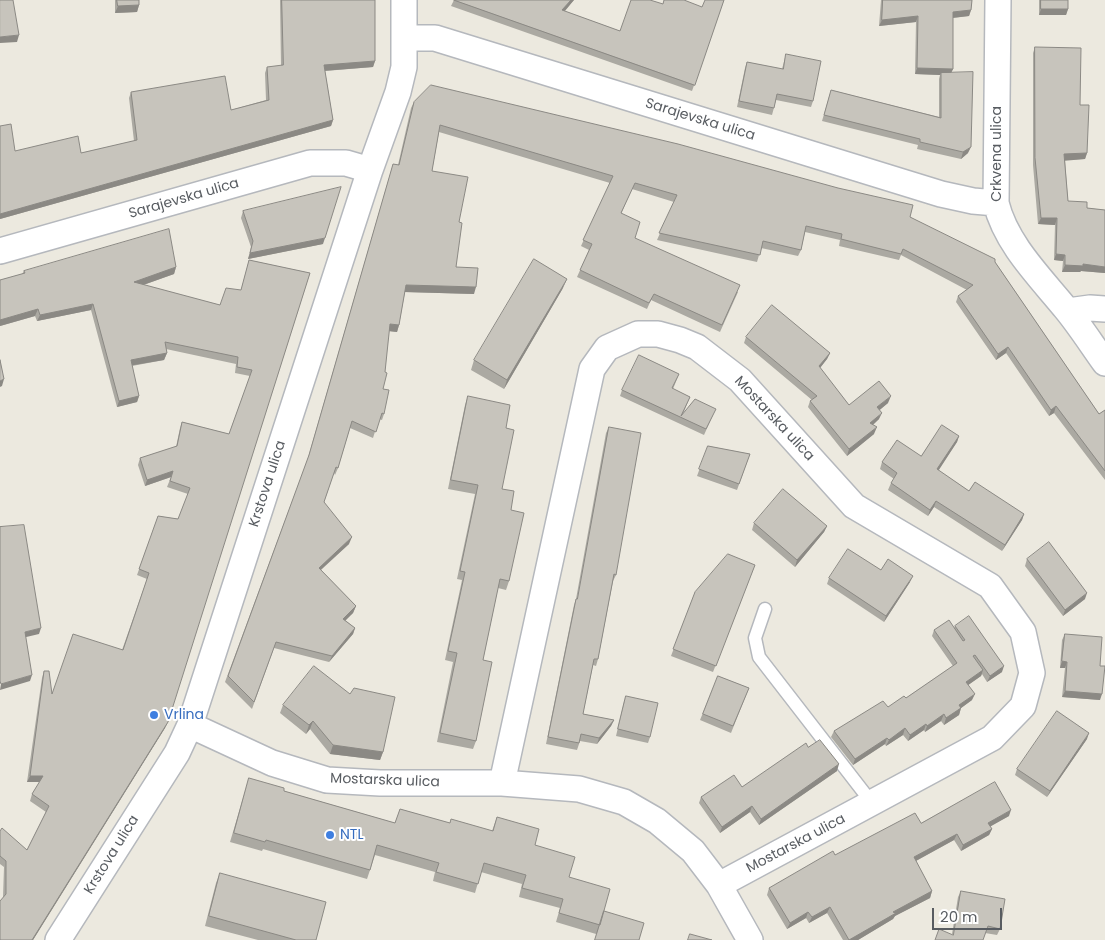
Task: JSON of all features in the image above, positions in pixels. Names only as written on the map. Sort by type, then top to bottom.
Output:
[{"type":"street","name":"Krstova ulica","points":[[58,940],[177,753],[190,724],[370,170],[398,92],[404,67],[404,0]]},
{"type":"street","name":"Crkvena ulica","points":[[998,0],[996,203],[1000,219],[1013,241],[1068,311],[1105,363]]},
{"type":"street","name":"Sarajevska ulica","points":[[405,38],[435,38],[941,194],[973,201],[996,203]]},
{"type":"street","name":"Sarajevska ulica","points":[[0,251],[310,162],[346,163],[370,170]]},
{"type":"street","points":[[1068,311],[1090,308],[1105,309]]},
{"type":"street","name":"Mostarska ulica","points":[[502,783],[592,369],[607,348],[638,334],[658,334],[680,340],[697,348],[740,380],[854,506],[990,586],[1023,632],[1032,674],[1023,706],[992,738],[719,885]]},
{"type":"street","name":"Mostarska ulica","points":[[190,724],[272,763],[327,780],[380,783],[502,783],[578,789],[624,802],[657,821],[693,851],[719,885],[750,940]]},
{"type":"lane","points":[[765,608],[755,638],[759,656],[872,803]]},
{"type":"building","points":[[0,0],[13,0],[19,35],[0,37]]},
{"type":"building","points":[[117,0],[139,0],[139,5],[118,6]]},
{"type":"building","points":[[282,0],[375,0],[375,61],[324,65],[333,120],[0,214],[0,126],[11,124],[15,151],[78,136],[81,153],[137,140],[131,92],[225,76],[231,110],[269,100],[267,67],[283,65]]},
{"type":"building","points":[[454,0],[571,0],[562,10],[620,31],[631,0],[650,0],[663,4],[664,0],[684,0],[702,7],[705,0],[724,0],[695,85]]},
{"type":"building","points":[[883,0],[972,0],[971,10],[953,12],[953,69],[917,68],[918,16],[882,20]]},
{"type":"building","points":[[1041,0],[1068,0],[1068,9],[1041,9]]},
{"type":"building","points":[[1035,47],[1081,48],[1080,105],[1089,105],[1087,153],[1064,154],[1068,201],[1087,202],[1087,208],[1105,210],[1105,267],[1083,264],[1083,266],[1065,265],[1065,255],[1056,254],[1057,218],[1041,218],[1035,158]]},
{"type":"building","points":[[786,54],[821,61],[813,101],[777,94],[774,108],[739,101],[747,62],[783,69]]},
{"type":"building","points":[[973,72],[971,147],[963,152],[920,142],[920,139],[824,115],[831,90],[941,118],[941,73]]},
{"type":"building","points":[[431,85],[678,144],[838,188],[913,205],[910,217],[995,259],[995,262],[1099,414],[1105,410],[1105,471],[1056,406],[1051,410],[1008,347],[998,354],[958,296],[973,285],[903,249],[901,254],[841,239],[842,234],[806,226],[801,250],[763,241],[760,255],[659,233],[677,195],[635,183],[621,213],[640,222],[635,238],[740,285],[722,325],[654,294],[649,303],[580,270],[592,244],[583,240],[613,176],[440,125],[432,171],[468,177],[459,222],[462,223],[456,267],[478,268],[476,287],[406,285],[399,325],[390,324],[385,372],[387,373],[383,389],[389,390],[384,414],[382,413],[376,432],[352,421],[338,468],[336,467],[324,502],[352,537],[319,568],[356,606],[343,619],[355,628],[332,656],[276,642],[254,702],[228,676],[309,455],[393,164],[399,165],[414,102]]},
{"type":"building","points":[[341,187],[325,238],[250,253],[253,241],[243,211]]},
{"type":"building","points":[[169,229],[176,267],[134,282],[220,305],[226,288],[241,290],[249,260],[310,273],[168,722],[32,940],[0,940],[0,901],[6,894],[6,861],[0,856],[0,831],[2,828],[27,850],[49,806],[32,794],[43,776],[30,776],[44,671],[49,671],[52,694],[73,634],[123,650],[149,573],[139,569],[158,516],[178,519],[190,488],[170,481],[173,471],[147,480],[140,458],[177,446],[182,422],[229,434],[252,370],[237,367],[238,357],[165,342],[167,353],[131,360],[139,396],[119,401],[93,304],[40,315],[38,309],[0,320],[0,280],[25,273],[24,271]]},
{"type":"building","points":[[534,259],[567,279],[507,380],[474,360]]},
{"type":"building","points":[[772,305],[830,353],[819,366],[849,405],[879,381],[891,396],[877,407],[882,413],[870,423],[877,427],[849,449],[810,401],[817,396],[746,337]]},
{"type":"building","points":[[639,355],[679,374],[672,388],[690,397],[681,416],[695,399],[716,409],[706,429],[622,390]]},
{"type":"building","points":[[0,360],[4,379],[0,381]]},
{"type":"building","points":[[468,396],[510,405],[506,428],[514,430],[502,489],[514,491],[511,510],[524,513],[509,581],[500,579],[483,660],[492,662],[476,741],[440,733],[457,653],[448,651],[465,572],[460,571],[478,485],[451,480]]},
{"type":"building","points":[[942,425],[959,436],[937,469],[969,491],[975,482],[1024,514],[1005,545],[936,501],[930,510],[891,483],[897,473],[882,462],[897,440],[921,456]]},
{"type":"building","points":[[609,427],[641,433],[616,575],[614,574],[598,659],[594,659],[583,714],[614,720],[599,738],[581,734],[579,743],[548,737],[577,599]]},
{"type":"building","points":[[708,446],[750,454],[739,484],[699,469]]},
{"type":"building","points":[[783,489],[827,526],[797,560],[754,523]]},
{"type":"building","points":[[24,525],[41,628],[25,632],[32,675],[1,684],[0,527]]},
{"type":"building","points":[[1049,542],[1087,593],[1065,610],[1027,559]]},
{"type":"building","points":[[848,549],[881,570],[888,559],[913,576],[886,616],[829,578]]},
{"type":"building","points":[[728,554],[755,565],[716,666],[673,649],[695,592]]},
{"type":"building","points":[[969,616],[1004,666],[990,676],[975,655],[973,656],[983,670],[966,682],[975,694],[959,705],[961,708],[946,718],[944,714],[910,735],[905,728],[889,740],[887,738],[855,759],[834,731],[883,701],[888,707],[904,696],[906,698],[957,663],[934,630],[949,620],[963,641],[965,640],[955,626]]},
{"type":"building","points":[[1065,634],[1102,637],[1100,666],[1105,666],[1102,694],[1065,691],[1067,662],[1062,661]]},
{"type":"building","points":[[314,666],[350,694],[354,688],[395,697],[383,752],[333,745],[313,721],[309,725],[283,705]]},
{"type":"building","points":[[718,676],[749,688],[733,726],[703,714]]},
{"type":"building","points":[[626,696],[658,703],[650,737],[618,729]]},
{"type":"building","points":[[1057,711],[1089,733],[1050,791],[1017,769]]},
{"type":"building","points":[[820,740],[839,764],[761,819],[752,806],[722,827],[701,797],[734,775],[742,787],[806,743],[808,747]]},
{"type":"building","points":[[249,778],[284,788],[284,791],[395,823],[400,809],[450,823],[451,819],[493,831],[497,817],[539,829],[535,845],[575,857],[569,877],[610,889],[600,925],[559,913],[563,899],[522,888],[526,875],[484,863],[478,884],[436,872],[439,863],[377,845],[370,870],[266,840],[265,842],[234,833]]},
{"type":"building","points":[[995,782],[1011,810],[988,823],[992,829],[963,845],[957,834],[914,857],[932,891],[893,912],[896,913],[849,940],[830,907],[812,917],[808,912],[790,923],[769,888],[833,851],[835,855],[915,813],[921,823]]},
{"type":"building","points":[[220,873],[326,902],[316,940],[296,940],[209,916]]},
{"type":"building","points":[[961,891],[1005,899],[1000,929],[988,926],[983,940],[935,940],[939,929],[953,935]]},
{"type":"building","points":[[604,911],[644,923],[639,940],[595,940]]},
{"type":"building","points":[[690,934],[712,940],[688,940]]},
{"type":"place","name":"Vrlina","points":[[154,715]]},
{"type":"place","name":"NTL","points":[[330,835]]}]
